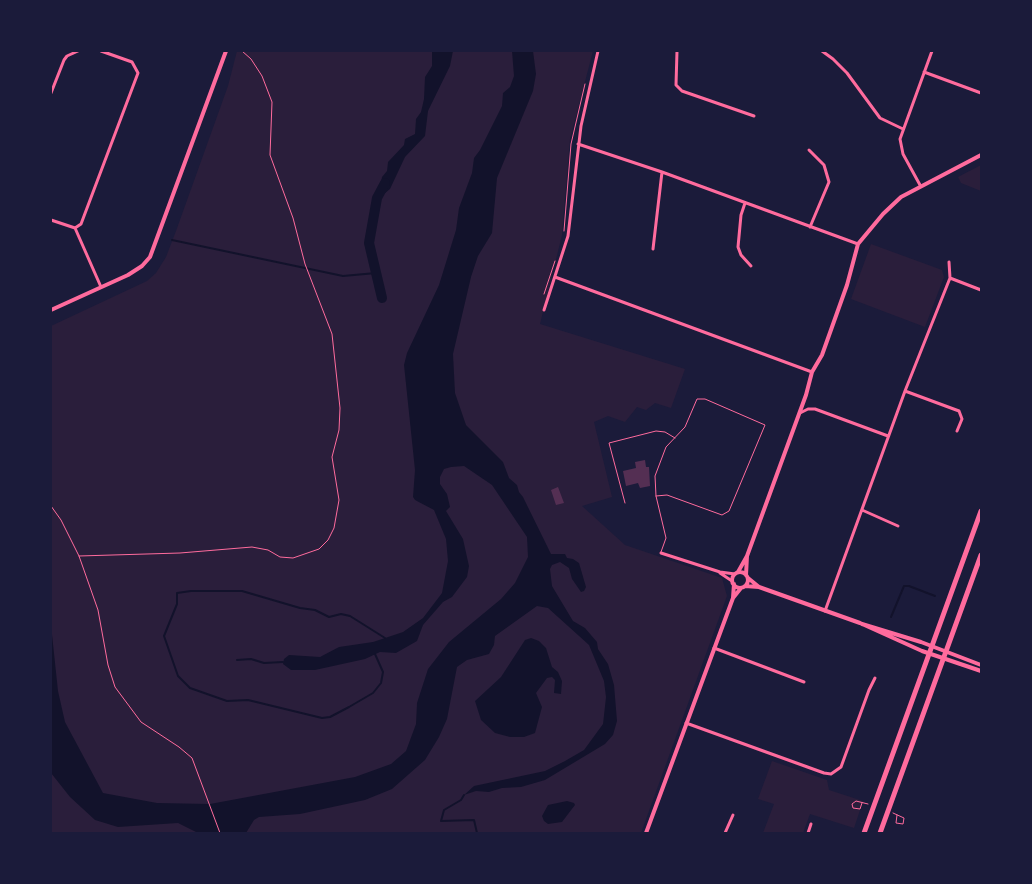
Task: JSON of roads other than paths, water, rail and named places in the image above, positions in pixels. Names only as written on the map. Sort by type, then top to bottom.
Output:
[{"type":"highway","points":[[864,833],[930,645],[981,511]]},
{"type":"highway","points":[[880,833],[981,555]]},
{"type":"street","points":[[51,93],[64,60],[67,56],[78,51]]},
{"type":"street","points":[[75,228],[82,224],[138,73],[132,62],[102,51]]},
{"type":"street","points":[[51,310],[138,269],[150,257],[226,51]]},
{"type":"street","points":[[544,310],[568,236],[578,144],[598,51]]},
{"type":"street","points":[[677,51],[676,85],[682,91],[754,116]]},
{"type":"street","points":[[822,51],[847,73],[880,118],[903,129]]},
{"type":"street","points":[[920,185],[900,148],[903,129],[932,51]]},
{"type":"street","points":[[924,72],[981,93]]},
{"type":"street","points":[[578,144],[662,172],[858,244]]},
{"type":"street","points":[[809,150],[824,165],[828,182],[810,227]]},
{"type":"street","points":[[646,833],[733,598],[733,582],[747,556],[800,413],[812,372],[823,350],[847,286],[858,244],[891,206],[920,185],[981,155]]},
{"type":"street","points":[[653,249],[662,172]]},
{"type":"street","points":[[745,203],[741,215],[738,247],[740,255],[751,266]]},
{"type":"street","points":[[51,220],[75,228],[101,287]]},
{"type":"street","points":[[825,611],[888,436],[950,278],[949,262]]},
{"type":"street","points":[[555,277],[812,372]]},
{"type":"street","points":[[950,278],[981,290]]},
{"type":"street","points":[[905,391],[959,411],[962,418],[957,431]]},
{"type":"street","points":[[800,413],[808,409],[888,436]]},
{"type":"street","points":[[862,510],[898,526]]},
{"type":"street","points":[[661,553],[720,572],[737,573],[747,576],[759,587]]},
{"type":"street","points":[[733,598],[743,587],[747,576],[747,556]]},
{"type":"street","points":[[720,572],[743,587],[759,587],[860,624],[928,653],[981,671]]},
{"type":"street","points":[[860,624],[868,624],[930,645],[981,665]]},
{"type":"street","points":[[714,648],[804,682]]},
{"type":"street","points":[[686,723],[831,774],[841,766],[875,678]]},
{"type":"street","points":[[725,833],[733,815]]},
{"type":"street","points":[[808,833],[811,824]]},
{"type":"lane","points":[[656,496],[667,495],[722,515],[729,511],[765,425],[759,420],[705,399],[697,400],[685,427],[666,447],[658,462],[655,476],[656,496],[666,538],[661,553]]},
{"type":"lane","points":[[625,503],[609,443],[656,431],[665,432],[675,439]]},
{"type":"waterway","points":[[382,298],[369,243],[377,198],[385,183]]},
{"type":"waterway","points":[[172,240],[343,276],[376,273]]},
{"type":"waterway","points":[[891,617],[904,586],[909,586],[935,596]]},
{"type":"waterway","points":[[375,654],[383,672],[381,683],[373,693],[330,717],[322,718],[248,700],[227,701],[190,688],[178,676],[164,636],[177,604],[177,593],[191,591],[242,591],[300,608],[315,610],[329,617],[341,614],[350,616],[385,638]]},
{"type":"waterway","points":[[237,660],[251,659],[264,663],[283,662]]},
{"type":"waterway","points":[[464,795],[461,800],[444,810],[441,821],[474,820],[477,833]]}]
